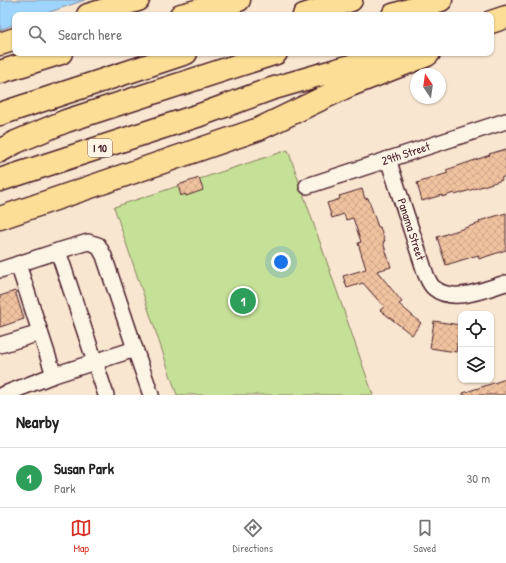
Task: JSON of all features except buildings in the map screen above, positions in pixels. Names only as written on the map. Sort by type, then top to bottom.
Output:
[{"type":"highway","points":[[98,12],[138,0]]},
{"type":"highway","points":[[193,12],[239,0]]},
{"type":"highway","points":[[313,12],[351,0]]},
{"type":"highway","points":[[402,12],[440,0]]},
{"type":"highway","points":[[494,21],[506,17]]},
{"type":"highway","points":[[0,44],[12,40]]},
{"type":"highway","points":[[0,72],[51,56]]},
{"type":"highway","points":[[0,114],[178,56]]},
{"type":"highway","points":[[0,151],[16,142],[66,121],[267,56]]},
{"type":"highway","name":"I 10","points":[[0,180],[200,115],[271,89],[385,56]]},
{"type":"highway","points":[[0,218],[259,129],[348,86],[424,56]]},
{"type":"street","name":"29th Street","points":[[306,186],[506,121]]},
{"type":"street","name":"Panama Street","points":[[388,159],[426,275],[432,287],[443,294],[456,295],[471,294],[506,283]]},
{"type":"street","points":[[0,270],[88,242],[98,245],[104,256],[151,395]]},
{"type":"street","points":[[58,251],[106,395]]},
{"type":"street","points":[[18,264],[54,375]]},
{"type":"street","points":[[0,345],[40,333]]},
{"type":"street","points":[[2,395],[54,375],[135,349]]},
{"type":"green space","points":[[288,150],[373,395],[177,395],[114,207]]},
{"type":"water","points":[[85,0],[50,12],[12,12],[12,25],[0,30],[0,1]]},
{"type":"place","name":"Susan Park","points":[[243,301]]}]
